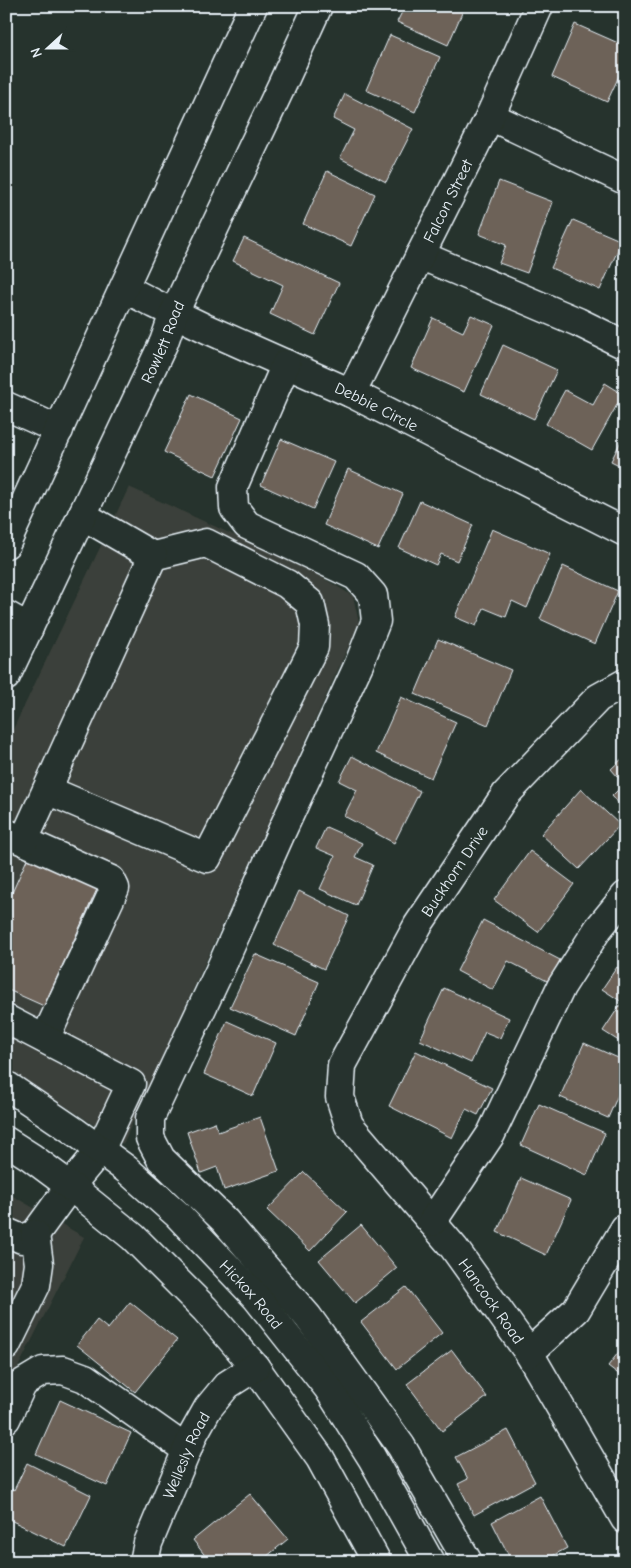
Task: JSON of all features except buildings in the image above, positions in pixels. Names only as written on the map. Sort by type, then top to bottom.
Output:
[{"type":"street","points":[[6,544],[253,6]]},
{"type":"street","name":"Rowlett Road","points":[[6,676],[18,622],[82,515],[164,342],[174,313],[318,6]]},
{"type":"street","name":"Falcon Street","points":[[351,393],[490,116],[539,6]]},
{"type":"street","points":[[490,116],[625,180]]},
{"type":"street","points":[[420,255],[578,322],[625,345]]},
{"type":"street","name":"Debbie Circle","points":[[124,288],[174,313],[351,393],[625,532]]},
{"type":"street","points":[[286,364],[232,487],[234,508],[247,525],[356,576],[373,596],[376,621],[359,664],[219,972],[150,1118],[150,1138],[162,1160],[224,1221],[308,1317],[402,1446],[468,1562]]},
{"type":"street","points":[[6,406],[59,430]]},
{"type":"street","points":[[47,790],[207,858],[314,647],[315,625],[310,603],[287,584],[206,543],[153,556],[82,515]]},
{"type":"street","points":[[45,1039],[115,888],[111,880],[15,838],[47,790],[153,556]]},
{"type":"street","name":"Buckhorn Drive","points":[[340,1097],[342,1065],[418,925],[506,794],[598,698],[625,683]]},
{"type":"street","points":[[432,1222],[491,1134],[561,987],[598,929],[625,896]]},
{"type":"street","points":[[6,1019],[132,1084],[100,1150],[70,1186],[35,1234],[22,1239],[6,1232]]},
{"type":"street","name":"Hickox Road","points":[[6,1085],[126,1169],[178,1215],[256,1297],[328,1388],[372,1458],[430,1562]]},
{"type":"street","name":"Hancock Road","points":[[340,1097],[349,1125],[454,1248],[529,1353],[624,1517]]},
{"type":"street","points":[[6,1141],[70,1186],[133,1237],[205,1309],[255,1367],[320,1458],[377,1562]]},
{"type":"street","points":[[529,1353],[576,1310],[625,1228]]},
{"type":"street","points":[[6,1346],[36,1284],[39,1264],[35,1234]]},
{"type":"street","name":"Wellesly Road","points":[[144,1562],[148,1544],[194,1433],[208,1408],[227,1385],[255,1367]]},
{"type":"street","points":[[6,1419],[23,1383],[43,1371],[63,1370],[84,1378],[187,1450]]},
{"type":"shaded area","points":[[129,487],[308,569],[353,596],[359,623],[123,1144],[6,1067],[6,744]]},
{"type":"shaded area","points":[[6,1192],[84,1237],[6,1391]]}]
